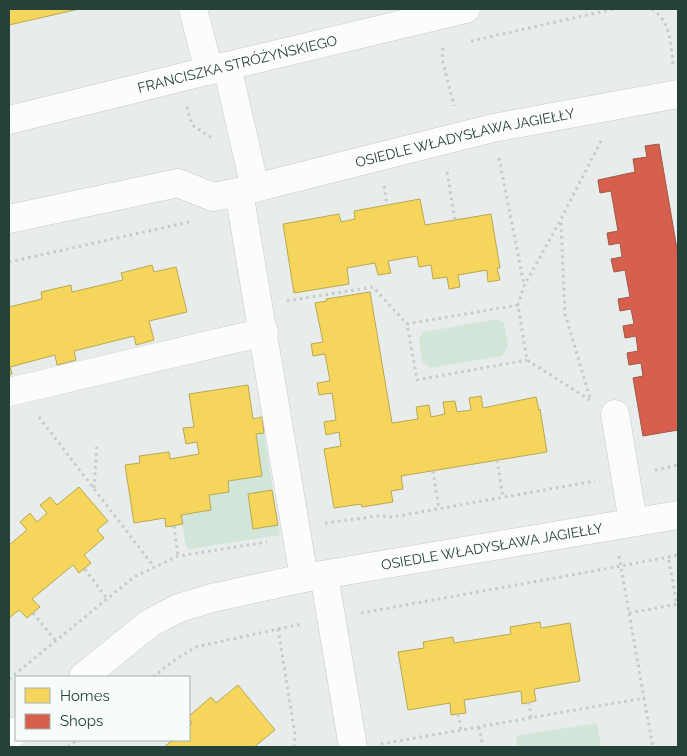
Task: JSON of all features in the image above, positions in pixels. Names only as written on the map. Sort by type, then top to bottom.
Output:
[{"type":"street","points":[[193,9],[218,68],[247,190],[264,332],[314,577],[365,746]]},
{"type":"street","name":"FRANCISZKA STRÓŻYŃSKIEGO","points":[[9,120],[466,9]]},
{"type":"street","name":"OSIEDLE WŁADYSŁAWA JAGIEŁŁY","points":[[9,219],[178,183],[213,197],[494,128],[677,94]]},
{"type":"street","points":[[14,391],[264,332]]},
{"type":"street","points":[[615,414],[625,475],[624,524]]},
{"type":"street","name":"OSIEDLE WŁADYSŁAWA JAGIEŁŁY","points":[[84,676],[150,622],[179,608],[212,598],[314,577],[678,515]]},
{"type":"path","points":[[652,9],[659,13],[668,29],[677,94]]},
{"type":"path","points":[[443,48],[442,59],[462,136]]},
{"type":"path","points":[[527,360],[518,304],[524,286],[603,137]]},
{"type":"path","points":[[499,154],[524,286]]},
{"type":"path","points":[[447,166],[455,220]]},
{"type":"path","points":[[383,181],[387,205]]},
{"type":"path","points":[[9,262],[192,221]]},
{"type":"path","points":[[284,302],[373,287],[407,324],[417,380],[527,360],[591,401],[565,314],[560,221]]},
{"type":"path","points":[[407,324],[518,304]]},
{"type":"path","points":[[14,391],[94,489],[154,567]]},
{"type":"path","points":[[94,489],[97,446]]},
{"type":"path","points":[[497,460],[503,498]]},
{"type":"path","points":[[322,524],[378,516],[392,517],[678,465]]},
{"type":"path","points":[[433,471],[439,509]]},
{"type":"path","points":[[624,524],[621,566],[653,747]]},
{"type":"path","points":[[174,526],[178,556]]},
{"type":"path","points":[[361,613],[678,555]]},
{"type":"path","points":[[629,613],[677,604],[668,556]]},
{"type":"path","points":[[85,569],[107,599]]},
{"type":"path","points":[[33,613],[56,641]]},
{"type":"path","points":[[154,676],[176,659],[196,647],[278,629],[295,734],[294,747]]},
{"type":"path","points":[[365,746],[644,698]]},
{"type":"path","points":[[529,702],[531,718]]},
{"type":"path","points":[[458,714],[461,730]]},
{"type":"path","points":[[479,727],[482,747]]},
{"type":"green space","points":[[498,319],[504,323],[508,346],[502,356],[430,368],[422,362],[419,338],[423,332]]},
{"type":"green space","points":[[264,433],[280,535],[189,549],[185,543],[181,515],[211,510],[209,495],[229,492],[228,481],[262,476],[256,434]]},
{"type":"green space","points":[[597,723],[601,747],[518,747],[516,736]]},
{"type":"building: Homes","points":[[9,9],[79,9],[9,25]]},
{"type":"building: Homes","points":[[420,199],[425,225],[491,214],[500,268],[497,268],[500,280],[488,282],[487,270],[458,275],[460,287],[449,289],[447,277],[433,279],[431,265],[419,267],[417,256],[388,261],[391,273],[378,275],[375,263],[347,268],[349,284],[294,293],[283,224],[339,214],[341,222],[355,219],[354,211]]},
{"type":"building: Homes","points":[[152,265],[154,272],[176,267],[187,312],[149,321],[154,340],[136,345],[134,336],[74,351],[76,360],[57,365],[55,355],[10,367],[12,374],[9,375],[9,307],[42,299],[41,292],[71,285],[72,292],[123,280],[121,273]]},
{"type":"building: Homes","points":[[370,292],[392,423],[418,419],[416,407],[429,405],[431,417],[445,414],[443,402],[455,401],[457,412],[471,410],[469,398],[481,396],[483,408],[536,397],[540,409],[547,452],[401,476],[403,489],[391,491],[393,502],[362,507],[361,504],[334,508],[324,449],[341,446],[339,432],[326,435],[324,422],[336,420],[332,393],[319,395],[317,383],[330,381],[325,354],[313,356],[311,344],[323,342],[315,303],[327,301],[326,299]]},
{"type":"building: Homes","points":[[248,385],[253,419],[262,417],[264,433],[256,434],[262,476],[228,481],[229,492],[209,495],[211,510],[181,515],[183,524],[166,527],[165,518],[134,523],[125,465],[140,463],[139,456],[169,452],[170,459],[199,454],[197,442],[186,444],[183,428],[194,427],[189,394]]},
{"type":"building: Homes","points":[[79,487],[108,521],[97,530],[104,538],[84,555],[91,563],[79,573],[73,565],[32,599],[40,607],[27,618],[19,610],[9,618],[9,545],[27,530],[20,522],[30,513],[37,522],[47,513],[40,505],[50,497],[57,505]]},
{"type":"building: Homes","points":[[272,490],[278,525],[253,529],[248,494]]},
{"type":"building: Homes","points":[[540,622],[541,628],[570,623],[580,681],[534,689],[536,701],[522,704],[521,691],[464,700],[466,713],[451,715],[450,703],[408,710],[398,652],[424,648],[423,642],[453,637],[454,643],[511,634],[510,627]]},
{"type":"building: Homes","points":[[238,685],[275,730],[254,747],[164,747],[172,741],[190,741],[190,725],[192,723],[190,715],[211,697],[216,703]]},
{"type":"building: Shops","points":[[659,144],[678,255],[678,430],[643,436],[633,378],[643,376],[641,363],[629,365],[627,353],[638,351],[636,336],[625,338],[623,326],[634,324],[631,309],[620,311],[618,299],[630,297],[625,270],[614,272],[611,259],[622,257],[620,243],[609,245],[607,233],[618,231],[611,191],[600,193],[598,180],[635,172],[633,159],[647,157],[645,146]]}]
